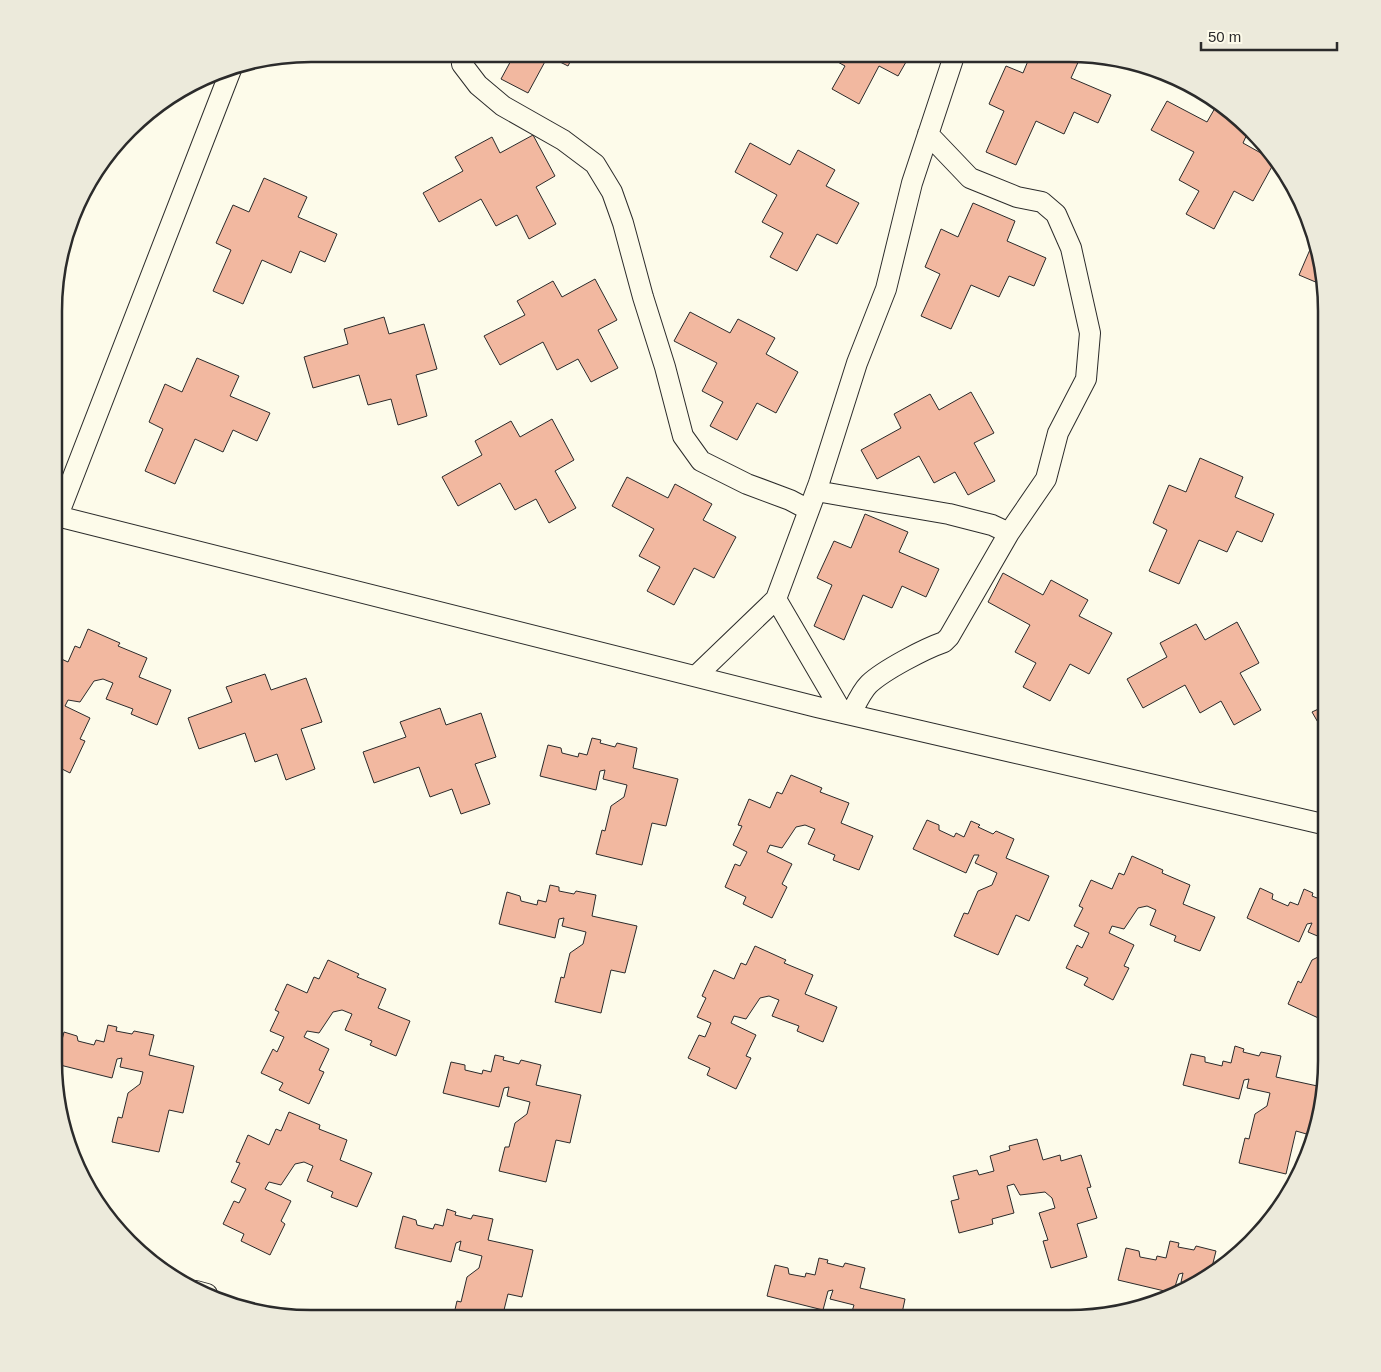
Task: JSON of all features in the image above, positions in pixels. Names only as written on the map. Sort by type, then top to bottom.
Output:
[{"type":"street","points":[[462,62],[478,85],[504,106],[563,140],[595,164],[612,192],[623,223],[642,297],[665,367],[683,436],[701,461],[747,484],[790,500],[809,510]]},
{"type":"street","points":[[696,676],[776,599],[816,491],[857,363],[886,289],[912,183],[952,62]]},
{"type":"street","points":[[62,506],[228,77]]},
{"type":"street","points":[[847,713],[870,683],[885,672],[944,642],[949,637],[1008,533],[1046,479],[1058,433],[1086,379],[1090,333],[1071,248],[1056,214],[1042,202],[1017,197],[970,178],[928,134]]},
{"type":"street","points":[[816,491],[948,514],[992,526],[1008,533]]},
{"type":"street","points":[[62,517],[847,713],[1318,823]]},
{"type":"street","points":[[776,599],[847,713]]},
{"type":"building","points":[[510,62],[545,62],[528,93],[501,79]]},
{"type":"building","points":[[560,62],[570,62],[568,66]]},
{"type":"building","points":[[838,62],[906,62],[898,76],[879,66],[859,104],[832,89],[845,66]]},
{"type":"building","points":[[1028,62],[1078,63],[1071,78],[1111,95],[1098,123],[1074,112],[1064,134],[1036,121],[1016,165],[986,152],[1004,111],[989,104],[1006,66],[1023,73]]},
{"type":"building","points":[[1167,101],[1207,122],[1214,109],[1234,124],[1246,137],[1243,143],[1262,154],[1272,167],[1253,201],[1234,191],[1214,229],[1186,214],[1199,191],[1179,180],[1194,152],[1151,130]]},
{"type":"building","points":[[533,135],[555,176],[536,187],[556,224],[529,239],[517,215],[496,226],[481,199],[439,222],[423,193],[463,171],[455,157],[492,137],[500,153]]},
{"type":"building","points":[[750,143],[790,165],[798,150],[835,170],[826,186],[859,203],[837,244],[817,234],[797,271],[770,257],[783,233],[762,222],[777,195],[735,172]]},
{"type":"building","points":[[264,178],[307,197],[298,217],[337,234],[325,262],[300,251],[291,273],[262,260],[243,304],[213,291],[231,250],[216,243],[233,205],[249,212]]},
{"type":"building","points":[[973,203],[1015,221],[1007,241],[1046,258],[1034,286],[1009,276],[999,297],[971,285],[951,329],[921,316],[940,274],[925,267],[941,229],[958,237]]},
{"type":"building","points":[[1310,249],[1316,282],[1299,275]]},
{"type":"building","points":[[595,279],[617,320],[598,330],[618,368],[591,382],[578,359],[557,370],[543,342],[500,365],[484,336],[525,315],[517,301],[553,281],[562,297]]},
{"type":"building","points":[[690,312],[730,333],[738,319],[775,338],[766,354],[798,372],[776,413],[757,403],[737,440],[710,426],[723,402],[702,391],[717,363],[674,341]]},
{"type":"building","points":[[384,317],[389,334],[424,324],[437,369],[416,375],[427,416],[398,425],[391,399],[368,405],[359,375],[313,388],[304,357],[348,344],[344,329]]},
{"type":"building","points":[[197,358],[239,376],[230,396],[270,413],[257,441],[233,430],[223,452],[195,439],[175,484],[145,471],[163,429],[149,422],[165,384],[182,392]]},
{"type":"building","points":[[971,392],[994,433],[974,443],[995,481],[968,495],[955,472],[934,483],[919,456],[877,479],[861,450],[901,428],[894,414],[930,394],[939,410]]},
{"type":"building","points":[[552,419],[574,460],[555,471],[576,508],[549,523],[536,499],[515,510],[500,483],[458,506],[442,477],[482,455],[475,441],[511,421],[520,437]]},
{"type":"building","points":[[1200,458],[1243,477],[1235,497],[1274,514],[1262,542],[1237,531],[1227,552],[1199,540],[1179,584],[1149,571],[1167,530],[1153,523],[1169,485],[1186,492]]},
{"type":"building","points":[[627,477],[668,498],[675,484],[712,504],[703,520],[736,537],[714,578],[694,568],[674,605],[647,591],[660,567],[639,556],[654,529],[612,506]]},
{"type":"building","points":[[865,514],[908,532],[899,552],[939,569],[926,597],[902,586],[892,608],[863,595],[844,640],[814,626],[832,585],[817,578],[834,541],[851,548]]},
{"type":"building","points":[[1003,573],[1043,595],[1051,580],[1088,600],[1079,616],[1112,633],[1089,674],[1070,664],[1050,701],[1023,687],[1036,663],[1015,652],[1030,625],[988,602]]},
{"type":"building","points":[[1237,622],[1259,663],[1240,673],[1261,710],[1234,725],[1221,701],[1200,713],[1185,685],[1143,708],[1127,679],[1167,657],[1160,643],[1196,624],[1205,640]]},
{"type":"building","points":[[88,629],[120,643],[118,646],[147,658],[139,677],[171,690],[157,725],[131,714],[133,709],[106,699],[113,683],[103,679],[94,681],[80,702],[68,700],[65,706],[90,718],[80,739],[85,741],[70,773],[62,769],[62,659],[68,662],[75,646],[80,648]]},
{"type":"building","points":[[265,674],[271,690],[306,678],[322,722],[301,729],[315,769],[286,780],[277,754],[255,762],[245,733],[199,749],[188,718],[232,702],[226,687]]},
{"type":"building","points":[[440,708],[446,725],[481,713],[496,757],[475,764],[490,804],[461,814],[452,789],[430,797],[419,767],[374,783],[363,752],[406,737],[400,722]]},
{"type":"building","points":[[1318,709],[1318,722],[1312,712]]},
{"type":"building","points":[[592,738],[601,740],[600,743],[615,747],[617,743],[637,748],[633,768],[678,779],[666,826],[652,823],[642,865],[596,854],[602,830],[605,831],[611,806],[624,797],[627,785],[603,779],[605,770],[600,771],[596,790],[540,776],[548,745],[561,748],[562,753],[578,757],[579,753],[587,755]]},
{"type":"building","points":[[791,775],[822,788],[820,792],[849,803],[841,823],[873,836],[859,870],[833,860],[835,855],[808,844],[815,829],[805,825],[796,827],[782,848],[770,845],[767,852],[792,864],[782,884],[787,887],[772,918],[743,904],[746,897],[725,887],[735,864],[740,866],[747,852],[733,845],[742,826],[738,825],[749,799],[770,808],[777,792],[782,794]]},
{"type":"building","points":[[927,820],[939,825],[939,830],[954,837],[956,833],[964,837],[971,821],[980,825],[978,827],[993,834],[996,831],[1014,839],[1006,858],[1049,876],[1029,921],[1016,915],[998,955],[954,936],[964,913],[968,914],[978,891],[992,885],[997,873],[975,863],[979,855],[974,855],[966,873],[913,849]]},
{"type":"building","points":[[1132,856],[1163,870],[1162,873],[1190,885],[1183,904],[1215,917],[1200,951],[1174,941],[1176,936],[1150,925],[1156,910],[1147,906],[1138,908],[1124,929],[1112,926],[1109,933],[1134,945],[1124,966],[1129,968],[1113,1000],[1084,985],[1088,978],[1066,968],[1077,945],[1082,948],[1089,933],[1074,926],[1083,908],[1079,906],[1091,880],[1112,889],[1119,873],[1124,875]]},
{"type":"building","points":[[550,885],[559,887],[559,891],[574,894],[576,891],[596,895],[592,916],[637,926],[625,973],[611,970],[601,1013],[555,1002],[561,977],[564,978],[570,953],[583,944],[586,932],[562,926],[564,918],[559,919],[555,938],[499,924],[507,892],[520,896],[521,901],[537,905],[538,900],[546,902]]},
{"type":"building","points":[[1260,888],[1273,894],[1272,899],[1288,906],[1290,902],[1298,905],[1304,889],[1313,893],[1312,896],[1318,898],[1318,936],[1308,932],[1312,923],[1307,924],[1299,942],[1247,918]]},
{"type":"building","points":[[755,946],[786,960],[784,963],[813,975],[805,994],[837,1007],[823,1042],[797,1031],[799,1026],[772,1016],[779,1000],[769,996],[760,998],[746,1019],[734,1016],[731,1023],[756,1035],[746,1056],[751,1058],[736,1089],[707,1075],[710,1068],[688,1058],[699,1035],[705,1037],[711,1023],[697,1017],[706,998],[702,996],[714,970],[734,979],[741,963],[746,965]]},
{"type":"building","points":[[1318,957],[1318,1018],[1288,1004],[1298,981],[1301,983],[1312,960]]},
{"type":"building","points":[[328,960],[359,974],[357,977],[386,989],[378,1008],[410,1021],[396,1056],[370,1045],[372,1041],[345,1030],[352,1014],[342,1010],[333,1012],[319,1033],[307,1031],[304,1037],[329,1049],[319,1070],[324,1072],[309,1104],[279,1090],[283,1083],[261,1073],[273,1049],[277,1052],[284,1037],[270,1031],[279,1012],[275,1010],[287,984],[307,993],[314,977],[319,979]]},
{"type":"building","points":[[108,1025],[117,1027],[116,1031],[132,1034],[134,1031],[154,1035],[149,1055],[194,1066],[183,1113],[169,1110],[159,1152],[112,1142],[118,1117],[122,1118],[128,1093],[140,1084],[143,1072],[120,1067],[122,1058],[117,1059],[112,1078],[62,1066],[62,1040],[64,1032],[77,1036],[78,1041],[94,1045],[96,1040],[104,1042]]},
{"type":"building","points":[[1235,1046],[1244,1049],[1243,1052],[1259,1056],[1261,1052],[1281,1056],[1276,1077],[1317,1086],[1314,1109],[1307,1134],[1296,1131],[1286,1174],[1239,1163],[1245,1138],[1249,1139],[1255,1114],[1267,1106],[1270,1093],[1247,1088],[1249,1079],[1244,1080],[1239,1099],[1183,1085],[1191,1054],[1205,1057],[1205,1062],[1222,1066],[1223,1061],[1231,1063]]},
{"type":"building","points":[[495,1055],[504,1057],[503,1060],[519,1064],[521,1060],[541,1065],[536,1085],[581,1095],[570,1143],[556,1140],[546,1182],[499,1171],[505,1147],[509,1147],[515,1123],[527,1114],[530,1102],[507,1096],[509,1087],[504,1088],[499,1107],[443,1093],[451,1062],[465,1065],[465,1070],[482,1074],[483,1070],[491,1072]]},
{"type":"building","points":[[289,1112],[320,1125],[319,1129],[347,1140],[340,1160],[372,1173],[357,1207],[331,1197],[333,1192],[307,1181],[313,1166],[304,1162],[295,1164],[281,1185],[269,1182],[265,1189],[291,1201],[281,1221],[285,1224],[270,1255],[241,1241],[244,1234],[223,1224],[234,1201],[239,1203],[246,1189],[231,1182],[240,1163],[236,1162],[248,1135],[269,1145],[276,1129],[281,1131]]},
{"type":"building","points":[[1037,1139],[1043,1160],[1060,1155],[1061,1161],[1081,1155],[1091,1187],[1087,1188],[1097,1218],[1077,1224],[1087,1257],[1051,1268],[1043,1241],[1048,1240],[1039,1213],[1055,1208],[1052,1198],[1045,1192],[1020,1195],[1014,1184],[1007,1186],[1014,1213],[992,1219],[993,1224],[959,1233],[951,1201],[959,1199],[953,1176],[977,1170],[979,1175],[994,1171],[990,1156],[1010,1150],[1009,1146]]},
{"type":"building","points":[[447,1209],[456,1212],[455,1215],[471,1219],[473,1215],[493,1219],[488,1240],[533,1250],[522,1297],[508,1294],[504,1310],[455,1310],[457,1301],[461,1302],[467,1277],[479,1268],[482,1256],[459,1250],[461,1241],[456,1243],[451,1262],[395,1248],[403,1216],[416,1220],[417,1225],[433,1229],[435,1224],[443,1226]]},
{"type":"building","points":[[1170,1241],[1179,1243],[1178,1247],[1194,1250],[1196,1246],[1216,1251],[1213,1264],[1182,1282],[1183,1273],[1179,1274],[1175,1286],[1165,1291],[1118,1280],[1126,1248],[1139,1251],[1140,1257],[1156,1260],[1157,1256],[1166,1258]]},
{"type":"building","points":[[819,1258],[828,1260],[827,1263],[843,1267],[845,1263],[865,1268],[860,1288],[905,1299],[903,1310],[852,1310],[854,1305],[830,1299],[833,1290],[828,1291],[823,1310],[767,1296],[775,1265],[788,1268],[789,1274],[805,1277],[806,1273],[815,1275]]}]
